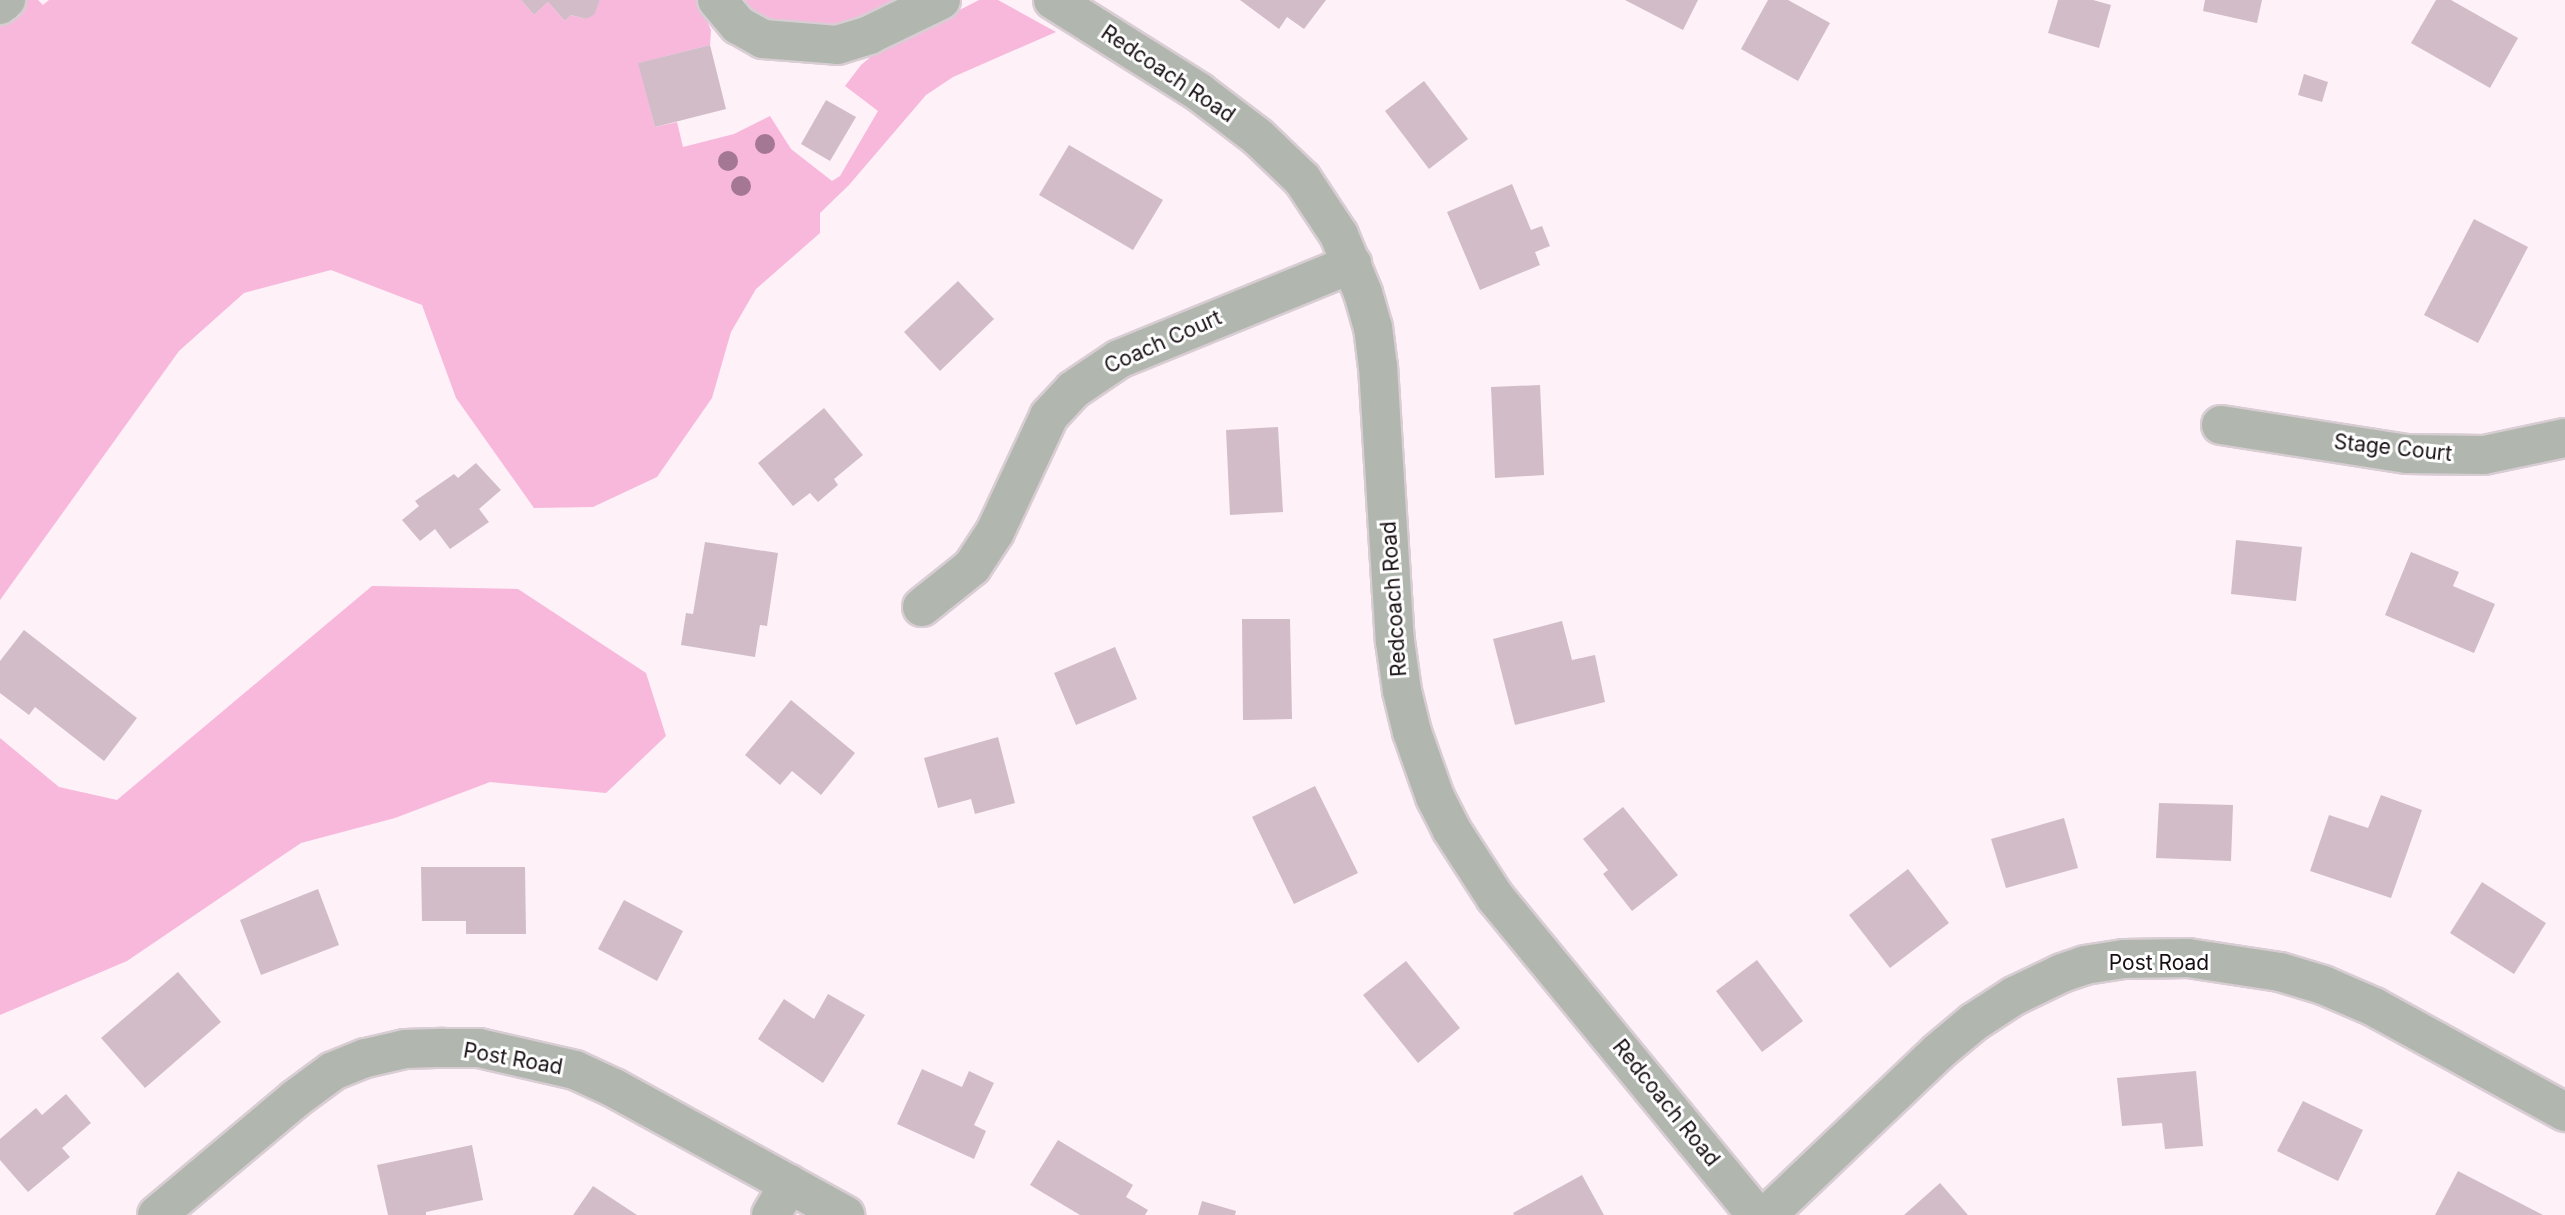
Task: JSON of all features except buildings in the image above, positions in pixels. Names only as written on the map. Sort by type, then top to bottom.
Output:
[{"type":"street","points":[[0,5],[6,0]]},
{"type":"street","points":[[716,0],[738,25],[763,39],[837,45],[869,35],[941,0]]},
{"type":"street","name":"Redcoach Road","points":[[1064,2],[1199,92],[1272,150],[1302,179],[1322,207],[1352,264],[1373,327],[1378,366],[1395,641],[1402,691],[1412,732],[1435,797],[1456,838],[1495,897],[1756,1215]]},
{"type":"street","name":"Coach Court","points":[[922,607],[972,567],[995,532],[1049,416],[1073,390],[1119,359],[1352,264]]},
{"type":"street","name":"Stage Court","points":[[2221,425],[2407,454],[2484,455],[2565,438]]},
{"type":"street","name":"Post Road","points":[[1767,1215],[1938,1052],[1974,1022],[2014,996],[2062,973],[2085,965],[2124,959],[2211,961],[2280,972],[2323,985],[2374,1007],[2565,1112]]},
{"type":"street","name":"Post Road","points":[[157,1215],[333,1071],[366,1058],[405,1049],[479,1048],[575,1070],[614,1088],[780,1200],[845,1215]]},
{"type":"shaded area","points":[[6,0],[38,0],[43,5],[49,0],[521,0],[534,15],[548,2],[565,21],[571,15],[586,19],[593,15],[600,0],[698,0],[711,30],[710,45],[639,63],[655,127],[677,122],[683,147],[734,134],[770,116],[791,149],[832,181],[840,176],[878,111],[845,86],[861,65],[874,54],[979,0],[998,0],[1056,32],[953,77],[926,95],[849,185],[820,213],[820,233],[756,289],[731,332],[712,398],[657,477],[593,507],[534,508],[456,398],[422,305],[331,270],[244,293],[179,351],[0,600],[0,5]]},
{"type":"shaded area","points":[[732,0],[918,0],[842,27],[774,27]]},
{"type":"shaded area","points":[[372,586],[518,589],[646,673],[666,736],[606,793],[490,782],[395,818],[301,843],[127,961],[0,1015],[0,738],[59,787],[117,800]]}]
